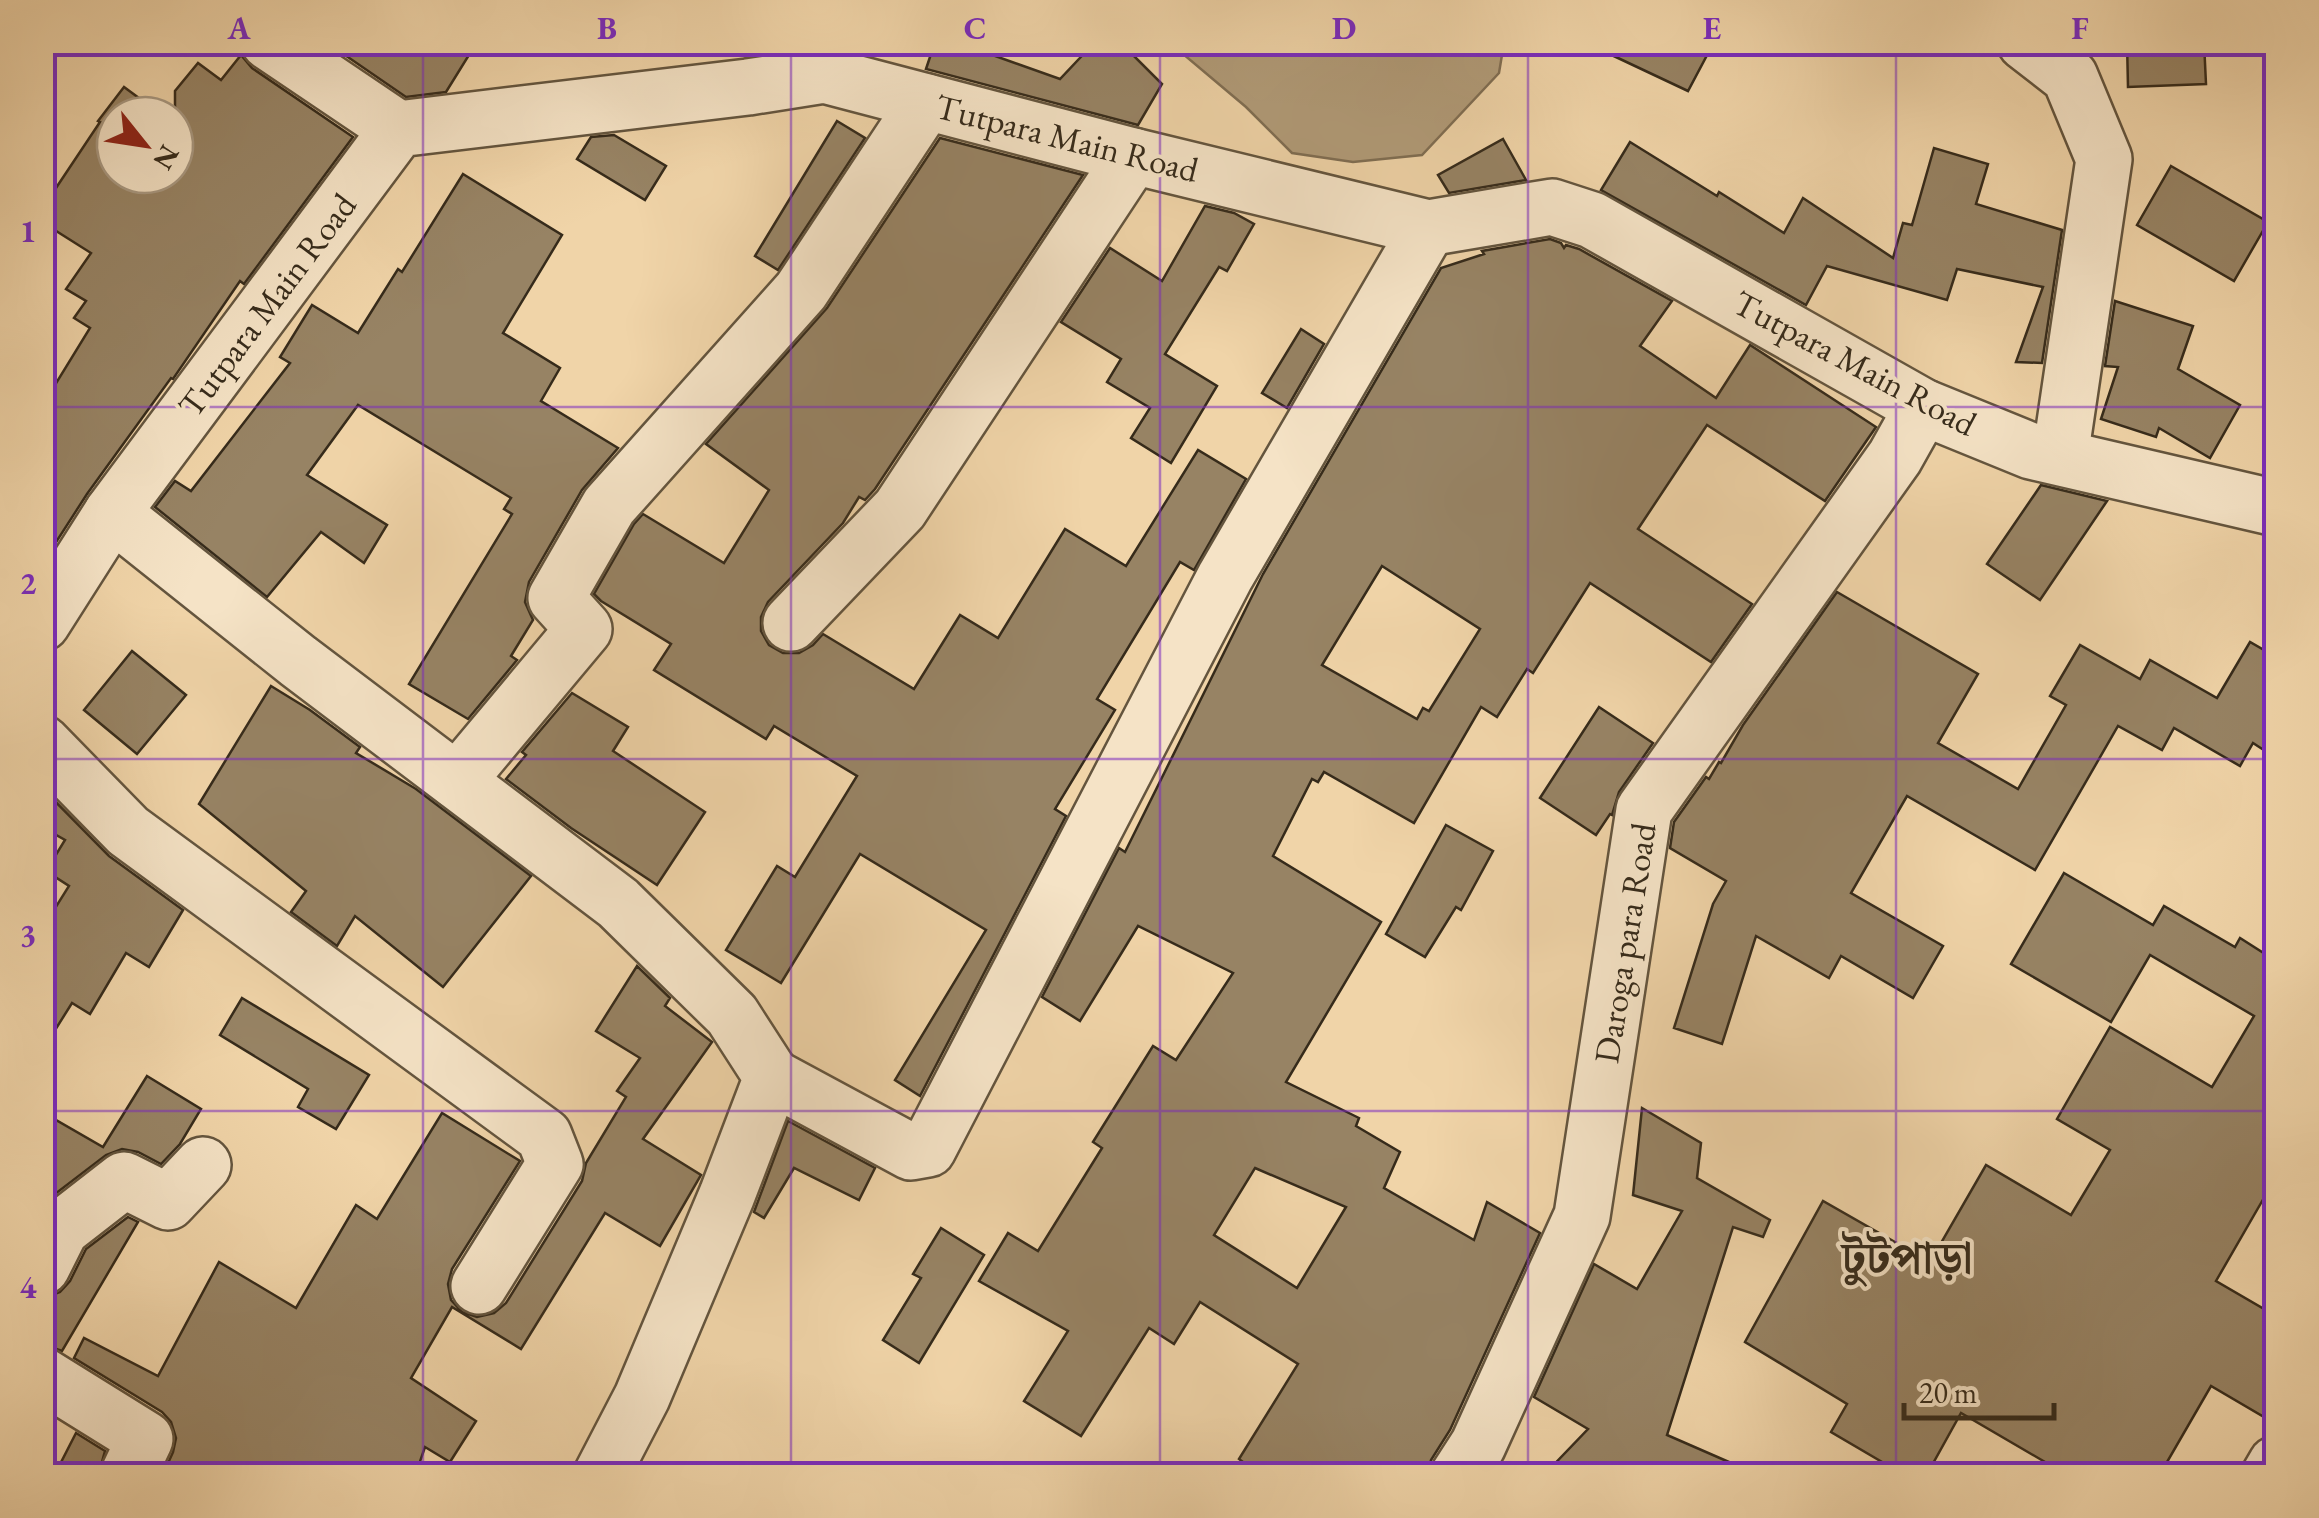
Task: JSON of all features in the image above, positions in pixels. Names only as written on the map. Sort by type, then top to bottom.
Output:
[{"type":"street","points":[[270,42],[398,128]]},
{"type":"street","points":[[2024,42],[2070,76],[2104,159],[2060,458]]},
{"type":"street","name":"Tutpara Main Road","points":[[42,623],[112,513],[398,128],[752,65],[824,75],[1428,228],[1552,207],[1592,220],[1923,408],[2031,450],[2276,508]]},
{"type":"street","points":[[457,781],[584,628],[556,598],[609,506],[801,291],[926,102]]},
{"type":"street","points":[[791,623],[900,509],[1134,156]]},
{"type":"street","points":[[112,513],[298,661],[618,903],[732,1015],[772,1077],[911,1152],[928,1148],[1226,578],[1428,228]]},
{"type":"street","name":"Daroga para Road","points":[[1458,1476],[1478,1445],[1582,1216],[1644,810],[1883,473],[1923,408]]},
{"type":"street","points":[[42,743],[128,831],[544,1136],[555,1164],[479,1286]]},
{"type":"street","points":[[601,1476],[642,1397],[772,1077]]},
{"type":"street","points":[[42,1267],[61,1229],[124,1180],[168,1202],[203,1166]]},
{"type":"street","points":[[42,1375],[145,1439],[130,1475]]},
{"type":"street","points":[[2269,1476],[2276,1464]]},
{"type":"shaded area","points":[[1183,42],[1504,43],[1499,73],[1422,155],[1353,162],[1292,153],[1246,107],[1183,54]]},
{"type":"building","points":[[326,42],[477,42],[446,92],[406,97]]},
{"type":"building","points":[[935,42],[956,42],[1060,79],[1095,42],[1120,42],[1162,84],[1138,125],[926,69]]},
{"type":"building","points":[[1584,42],[1714,42],[1688,91]]},
{"type":"building","points":[[2127,42],[2204,42],[2206,84],[2128,87]]},
{"type":"building","points":[[241,55],[252,68],[353,137],[244,284],[240,281],[87,494],[42,564],[42,406],[90,328],[74,318],[86,301],[66,289],[91,253],[42,222],[42,209],[95,130],[95,195],[195,195],[195,95],[175,95],[175,91],[198,63],[221,80]]},
{"type":"building","points":[[124,87],[135,95],[118,95]]},
{"type":"building","points":[[837,121],[865,138],[778,270],[755,256]]},
{"type":"building","points":[[614,135],[666,166],[645,200],[577,159],[591,137]]},
{"type":"building","points":[[940,138],[1083,175],[875,489],[865,500],[859,497],[843,523],[768,602],[761,617],[761,631],[769,645],[783,653],[799,653],[823,634],[914,689],[960,615],[998,638],[1065,529],[1126,566],[1198,450],[1246,479],[1194,570],[1180,562],[1097,699],[1115,710],[1055,809],[1066,816],[920,1096],[895,1080],[986,930],[860,854],[781,983],[726,950],[777,866],[795,877],[857,776],[774,726],[766,739],[654,670],[671,644],[594,594],[643,514],[724,563],[769,490],[706,444],[827,308]]},
{"type":"building","points":[[1503,139],[1526,180],[1449,193],[1438,175]]},
{"type":"building","points":[[1630,142],[1784,233],[1803,198],[1893,258],[1903,223],[1912,225],[1934,148],[1988,164],[1976,204],[2062,230],[2042,363],[2016,362],[2043,287],[1957,269],[1947,300],[1827,266],[1806,305],[1601,190]]},
{"type":"building","points":[[2171,166],[2268,222],[2234,281],[2137,225]]},
{"type":"building","points":[[463,174],[562,235],[503,333],[560,368],[541,401],[618,448],[582,490],[529,582],[525,602],[533,620],[511,656],[517,660],[468,719],[409,684],[512,514],[504,509],[511,498],[358,405],[307,475],[387,525],[364,563],[321,532],[267,597],[155,507],[175,481],[191,491],[290,363],[280,357],[312,305],[358,333],[398,269],[402,272]]},
{"type":"building","points":[[1205,206],[1234,213],[1254,224],[1227,271],[1219,267],[1165,354],[1217,386],[1171,463],[1131,438],[1150,408],[1107,382],[1121,359],[1061,322],[1110,248],[1162,281]]},
{"type":"building","points":[[1550,239],[1564,248],[1566,245],[1579,249],[1672,301],[1640,346],[1716,398],[1750,345],[1876,427],[1825,501],[1707,425],[1638,529],[1752,604],[1711,662],[1590,583],[1533,673],[1527,669],[1497,717],[1481,707],[1414,823],[1324,772],[1318,782],[1312,779],[1273,856],[1381,922],[1286,1082],[1359,1118],[1356,1126],[1400,1152],[1384,1188],[1474,1240],[1487,1202],[1540,1233],[1450,1430],[1431,1460],[1427,1476],[1234,1476],[1243,1462],[1239,1459],[1298,1364],[1200,1302],[1174,1344],[1149,1328],[1081,1436],[1024,1401],[1068,1331],[979,1281],[1008,1233],[1038,1251],[1102,1148],[1093,1142],[1153,1046],[1176,1060],[1233,973],[1138,926],[1080,1021],[1042,997],[1119,848],[1125,852],[1263,574],[1441,268],[1484,254],[1482,251]],"holes":[[[1382,566],[1480,629],[1429,711],[1423,708],[1417,719],[1322,665]],[[1255,1168],[1346,1207],[1297,1288],[1214,1235]]]},
{"type":"building","points":[[2115,301],[2193,326],[2178,369],[2240,405],[2210,458],[2159,428],[2156,437],[2101,419],[2118,367],[2105,366]]},
{"type":"building","points":[[1301,329],[1324,344],[1287,408],[1262,393]]},
{"type":"building","points":[[2041,485],[2107,501],[2040,600],[1987,564]]},
{"type":"building","points":[[1837,592],[1978,674],[1938,743],[2018,789],[2066,705],[2050,696],[2080,645],[2140,679],[2150,660],[2217,698],[2250,642],[2276,657],[2276,758],[2253,743],[2240,766],[2174,728],[2162,750],[2118,726],[2035,870],[1907,796],[1851,893],[1943,946],[1913,998],[1841,956],[1829,978],[1756,936],[1722,1044],[1674,1028],[1713,904],[1726,881],[1670,848],[1674,822],[1706,777],[1709,779],[1721,763],[1743,725]]},
{"type":"building","points":[[132,651],[186,695],[137,754],[84,710]]},
{"type":"building","points":[[271,686],[360,747],[356,753],[416,789],[531,876],[443,987],[355,916],[337,946],[291,912],[306,891],[199,804]]},
{"type":"building","points":[[572,693],[628,727],[613,751],[705,812],[657,885],[506,779],[526,755],[522,752]]},
{"type":"building","points":[[1599,707],[1653,743],[1619,792],[1612,815],[1596,835],[1540,798]]},
{"type":"building","points":[[42,788],[109,856],[183,910],[149,967],[126,953],[90,1014],[72,1003],[42,1051],[42,929],[69,886],[46,871],[65,840],[42,827]]},
{"type":"building","points":[[1446,825],[1493,851],[1461,910],[1456,907],[1425,957],[1386,934]]},
{"type":"building","points":[[2064,873],[2153,925],[2164,906],[2235,947],[2240,938],[2276,961],[2276,1177],[2216,1281],[2276,1316],[2276,1424],[2211,1386],[2159,1476],[2069,1476],[1961,1413],[1926,1476],[1906,1476],[1831,1432],[1847,1404],[1745,1342],[1823,1201],[1930,1262],[1986,1165],[2071,1215],[2110,1150],[2057,1119],[2110,1027],[2212,1087],[2254,1016],[2150,955],[2111,1022],[2011,964]]},
{"type":"building","points":[[637,966],[670,998],[665,1006],[712,1042],[643,1139],[701,1175],[660,1246],[605,1213],[521,1349],[452,1307],[411,1378],[476,1421],[450,1462],[425,1447],[415,1476],[345,1476],[304,1466],[299,1476],[165,1476],[176,1438],[171,1422],[162,1412],[74,1358],[84,1338],[158,1376],[219,1262],[296,1308],[356,1205],[377,1219],[442,1113],[520,1161],[452,1269],[448,1284],[451,1300],[462,1312],[477,1317],[494,1313],[506,1303],[582,1181],[586,1163],[626,1097],[617,1091],[640,1058],[596,1031]]},
{"type":"building","points":[[242,998],[369,1075],[336,1129],[298,1107],[308,1089],[220,1035]]},
{"type":"building","points":[[147,1076],[201,1109],[180,1144],[161,1164],[122,1149],[106,1155],[42,1204],[42,1112],[103,1147]]},
{"type":"building","points":[[1642,1108],[1701,1143],[1697,1178],[1770,1220],[1763,1237],[1733,1227],[1667,1435],[1761,1476],[1543,1476],[1588,1429],[1534,1397],[1594,1264],[1637,1289],[1682,1211],[1633,1195]]},
{"type":"building","points":[[788,1121],[875,1168],[859,1200],[794,1168],[764,1218],[754,1212]]},
{"type":"building","points":[[128,1217],[138,1222],[62,1351],[42,1344],[44,1298],[60,1292],[86,1249]]},
{"type":"building","points":[[941,1228],[984,1255],[919,1363],[883,1340],[921,1278],[913,1274]]},
{"type":"building","points":[[76,1433],[105,1451],[98,1476],[54,1476]]},
{"type":"district","name":"টুটপাড়া","points":[[1907,1257]]}]
